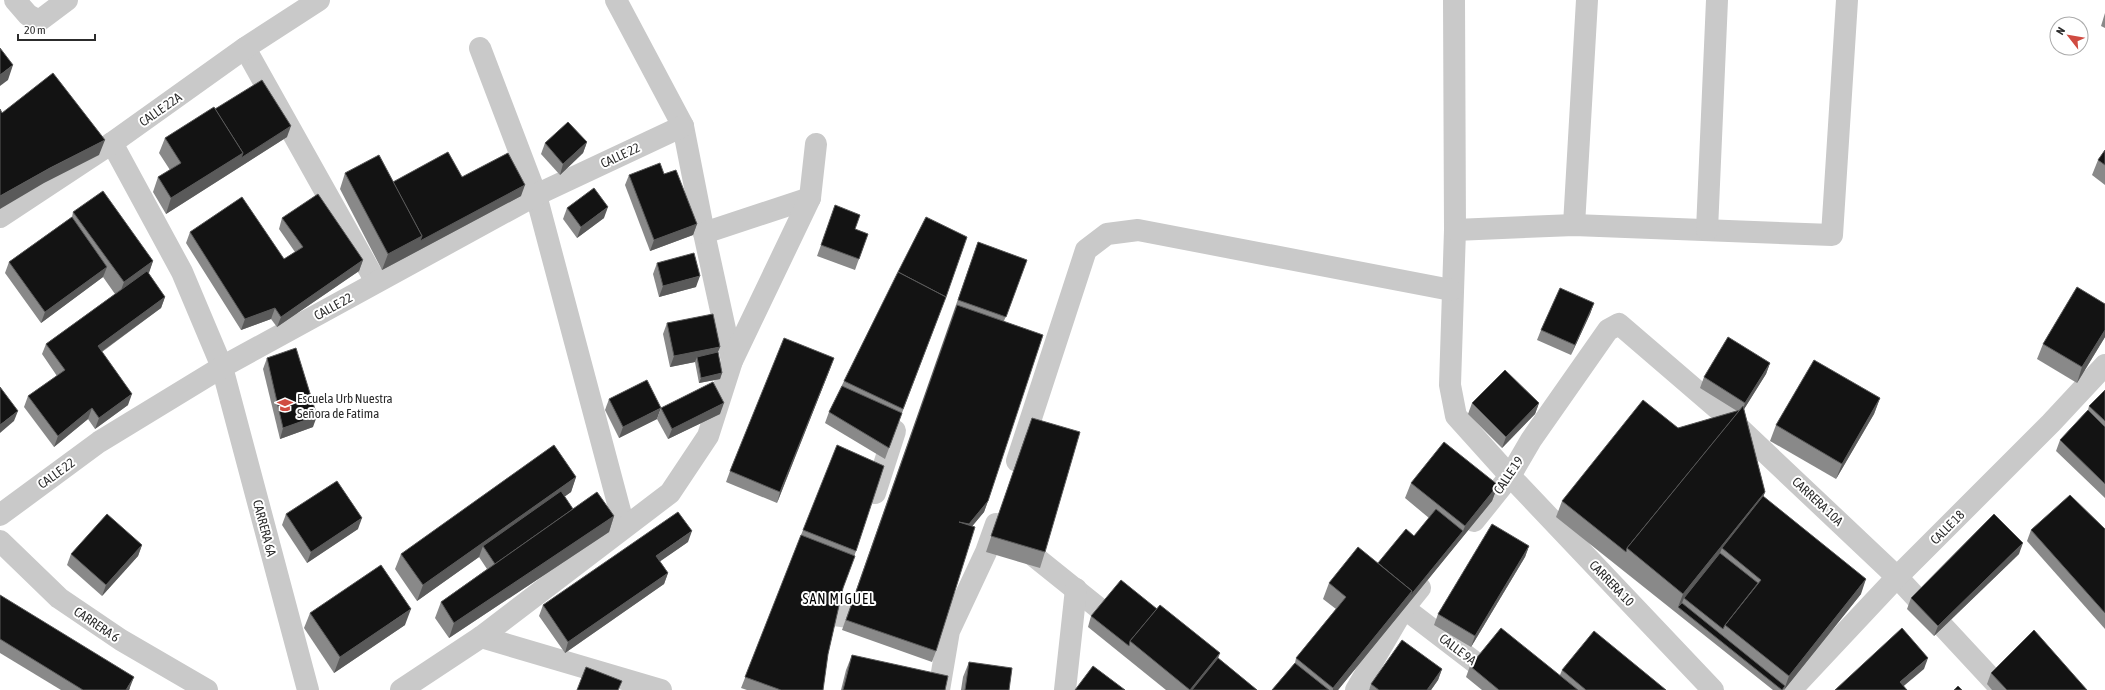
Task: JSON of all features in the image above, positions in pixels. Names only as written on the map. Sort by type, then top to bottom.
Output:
[{"type":"street","points":[[16,0],[28,15],[39,21],[67,0]]},
{"type":"street","name":"CALLE 22A","points":[[0,217],[112,143],[245,48],[319,0]]},
{"type":"street","points":[[616,0],[683,126],[704,233],[732,361]]},
{"type":"street","name":"CARRERA 10","points":[[1454,0],[1455,230],[1451,290],[1450,386],[1456,416],[1510,476],[1713,690]]},
{"type":"street","points":[[1574,225],[1587,0]]},
{"type":"street","points":[[1707,230],[1717,0]]},
{"type":"street","points":[[1455,230],[1574,225],[1832,235],[1847,0]]},
{"type":"street","points":[[245,48],[376,282]]},
{"type":"street","points":[[480,48],[536,195],[624,526]]},
{"type":"street","name":"CALLE 22","points":[[0,515],[99,442],[222,367],[536,195],[683,126]]},
{"type":"street","name":"CARRERA 6A","points":[[112,143],[182,272],[222,367],[308,690]]},
{"type":"street","points":[[401,690],[481,637],[624,526],[670,493],[708,436],[732,361],[810,198],[816,144]]},
{"type":"street","points":[[704,233],[810,198]]},
{"type":"street","points":[[1010,482],[1086,250],[1107,234],[1138,230],[1451,290]]},
{"type":"street","name":"CALLE 19","points":[[1462,536],[1510,476],[1531,440],[1608,330],[1615,324],[1622,325]]},
{"type":"street","name":"CARRERA 10A","points":[[1622,325],[1733,422],[1897,577],[2002,690]]},
{"type":"street","name":"CALLE 18","points":[[1791,690],[1897,577],[2051,423],[2105,365]]},
{"type":"street","points":[[869,510],[903,410]]},
{"type":"street","points":[[2051,423],[2068,440]]},
{"type":"street","points":[[940,690],[949,631],[986,552],[1003,503]]},
{"type":"street","points":[[995,525],[1136,637]]},
{"type":"street","name":"CARRERA 6","points":[[0,541],[59,598],[121,640],[208,690]]},
{"type":"street","points":[[1356,690],[1404,608],[1433,572]]},
{"type":"street","points":[[1065,690],[1076,589]]},
{"type":"street","points":[[841,592],[833,625],[896,624]]},
{"type":"street","name":"CALLE 9A","points":[[1404,608],[1511,690]]},
{"type":"street","points":[[926,628],[949,631]]},
{"type":"street","points":[[481,637],[661,690]]},
{"type":"building","points":[[0,48],[13,65],[0,75]]},
{"type":"building","points":[[53,73],[105,140],[0,196],[0,109],[2,113]]},
{"type":"building","points":[[262,80],[291,126],[241,158],[243,153],[215,109]]},
{"type":"building","points":[[214,107],[243,153],[171,198],[158,177],[181,163],[165,138]]},
{"type":"building","points":[[568,122],[587,142],[563,164],[545,143]]},
{"type":"building","points":[[2105,150],[2105,165],[2098,160]]},
{"type":"building","points":[[448,152],[462,177],[508,153],[525,185],[420,241],[422,236],[393,182]]},
{"type":"building","points":[[379,155],[422,236],[388,254],[345,173]]},
{"type":"building","points":[[660,163],[664,174],[676,170],[697,224],[654,240],[629,175]]},
{"type":"building","points":[[594,188],[608,207],[581,227],[567,208]]},
{"type":"building","points":[[103,191],[153,261],[124,282],[73,212]]},
{"type":"building","points":[[318,194],[363,260],[281,317],[275,308],[245,319],[190,232],[242,197],[284,259],[303,247],[282,218]]},
{"type":"building","points":[[835,205],[860,215],[855,229],[868,234],[859,259],[821,245]]},
{"type":"building","points":[[72,217],[107,267],[45,312],[9,262]]},
{"type":"building","points":[[926,217],[967,237],[946,297],[898,272]]},
{"type":"building","points":[[978,242],[1027,260],[1006,317],[958,300]]},
{"type":"building","points":[[694,253],[700,276],[663,286],[657,263]]},
{"type":"building","points":[[147,271],[165,297],[98,346],[132,394],[99,418],[92,408],[58,436],[28,396],[65,370],[46,344]]},
{"type":"building","points":[[898,272],[946,297],[903,409],[844,381]]},
{"type":"building","points":[[2077,287],[2105,304],[2105,330],[2082,367],[2043,344]]},
{"type":"building","points":[[1560,288],[1594,303],[1575,345],[1541,330]]},
{"type":"building","points":[[957,305],[1043,335],[988,501],[969,524],[959,522],[975,527],[936,651],[846,620]]},
{"type":"building","points":[[713,314],[720,347],[674,356],[667,323]]},
{"type":"building","points":[[1728,337],[1770,363],[1745,403],[1704,377]]},
{"type":"building","points":[[784,338],[834,358],[780,492],[730,471]]},
{"type":"building","points":[[296,348],[317,416],[283,428],[267,358]]},
{"type":"building","points":[[718,352],[722,373],[701,378],[697,357]]},
{"type":"building","points":[[1814,360],[1880,398],[1842,464],[1776,425]]},
{"type":"building","points":[[1505,370],[1539,403],[1506,437],[1472,403]]},
{"type":"building","points":[[647,380],[661,408],[623,427],[609,399]]},
{"type":"building","points":[[713,382],[724,403],[672,429],[661,408]]},
{"type":"building","points":[[842,386],[902,413],[889,448],[829,412]]},
{"type":"building","points":[[0,387],[18,411],[0,425]]},
{"type":"building","points":[[2105,390],[2105,421],[2089,406]]},
{"type":"building","points":[[1643,400],[1678,428],[1740,410],[1627,548],[1626,552],[1562,501]]},
{"type":"building","points":[[1743,406],[1765,492],[1683,594],[1627,548]]},
{"type":"building","points":[[2088,410],[2105,427],[2105,484],[2060,440]]},
{"type":"building","points":[[1032,418],[1080,432],[1045,552],[991,536]]},
{"type":"building","points":[[1444,442],[1498,485],[1465,526],[1411,483]]},
{"type":"building","points":[[554,445],[576,477],[423,585],[401,554]]},
{"type":"building","points":[[837,445],[884,466],[856,551],[803,530]]},
{"type":"building","points":[[337,481],[362,518],[311,552],[286,514]]},
{"type":"building","points":[[561,491],[573,509],[495,564],[483,546]]},
{"type":"building","points":[[597,492],[614,516],[454,623],[441,602]]},
{"type":"building","points":[[2070,495],[2105,529],[2105,613],[2031,530]]},
{"type":"building","points":[[1763,496],[1866,579],[1789,676],[1725,625],[1761,580],[1722,548]]},
{"type":"building","points":[[1436,509],[1463,531],[1410,596],[1412,591],[1378,563],[1406,529],[1414,536]]},
{"type":"building","points":[[678,512],[692,531],[656,556],[668,573],[568,642],[543,605]]},
{"type":"building","points":[[107,514],[142,545],[106,585],[71,554]]},
{"type":"building","points":[[1994,514],[2023,543],[1938,626],[1911,598]]},
{"type":"building","points":[[1492,524],[1529,546],[1475,636],[1438,614]]},
{"type":"building","points":[[801,535],[855,556],[843,588],[828,654],[823,690],[781,690],[745,677]]},
{"type":"building","points":[[1358,547],[1412,591],[1333,688],[1296,658],[1346,597],[1329,583]]},
{"type":"building","points":[[1720,553],[1758,583],[1723,629],[1684,598]]},
{"type":"building","points":[[381,565],[411,609],[340,657],[310,613]]},
{"type":"building","points":[[1121,580],[1157,609],[1130,641],[1129,646],[1091,616]]},
{"type":"building","points":[[0,595],[134,677],[126,690],[83,690],[0,639]]},
{"type":"building","points":[[1682,603],[1785,686],[1782,690],[1678,607]]},
{"type":"building","points":[[1160,605],[1220,653],[1190,690],[1130,641]]},
{"type":"building","points":[[1501,628],[1578,690],[1499,690],[1470,666]]},
{"type":"building","points":[[1902,628],[1928,658],[1900,682],[1907,690],[1835,690]]},
{"type":"building","points":[[2034,630],[2087,690],[2007,690],[1991,673]]},
{"type":"building","points":[[1594,631],[1666,690],[1586,690],[1562,670]]},
{"type":"building","points":[[1402,640],[1442,669],[1427,690],[1379,690],[1371,684]]},
{"type":"building","points":[[852,655],[948,676],[945,690],[843,690]]},
{"type":"building","points":[[1218,658],[1257,690],[1192,690]]},
{"type":"building","points":[[969,662],[1012,668],[1009,690],[965,690]]},
{"type":"building","points":[[1295,663],[1329,690],[1272,690]]},
{"type":"building","points":[[1093,666],[1125,690],[1075,690]]},
{"type":"building","points":[[586,667],[622,681],[618,690],[577,690]]},
{"type":"building","points":[[1958,686],[1962,690],[1954,690]]},
{"type":"place","name":"Escuela Urb Nuestra Señora de Fatima","points":[[285,405]]},
{"type":"district","name":"SAN MIGUEL","points":[[839,599]]}]
